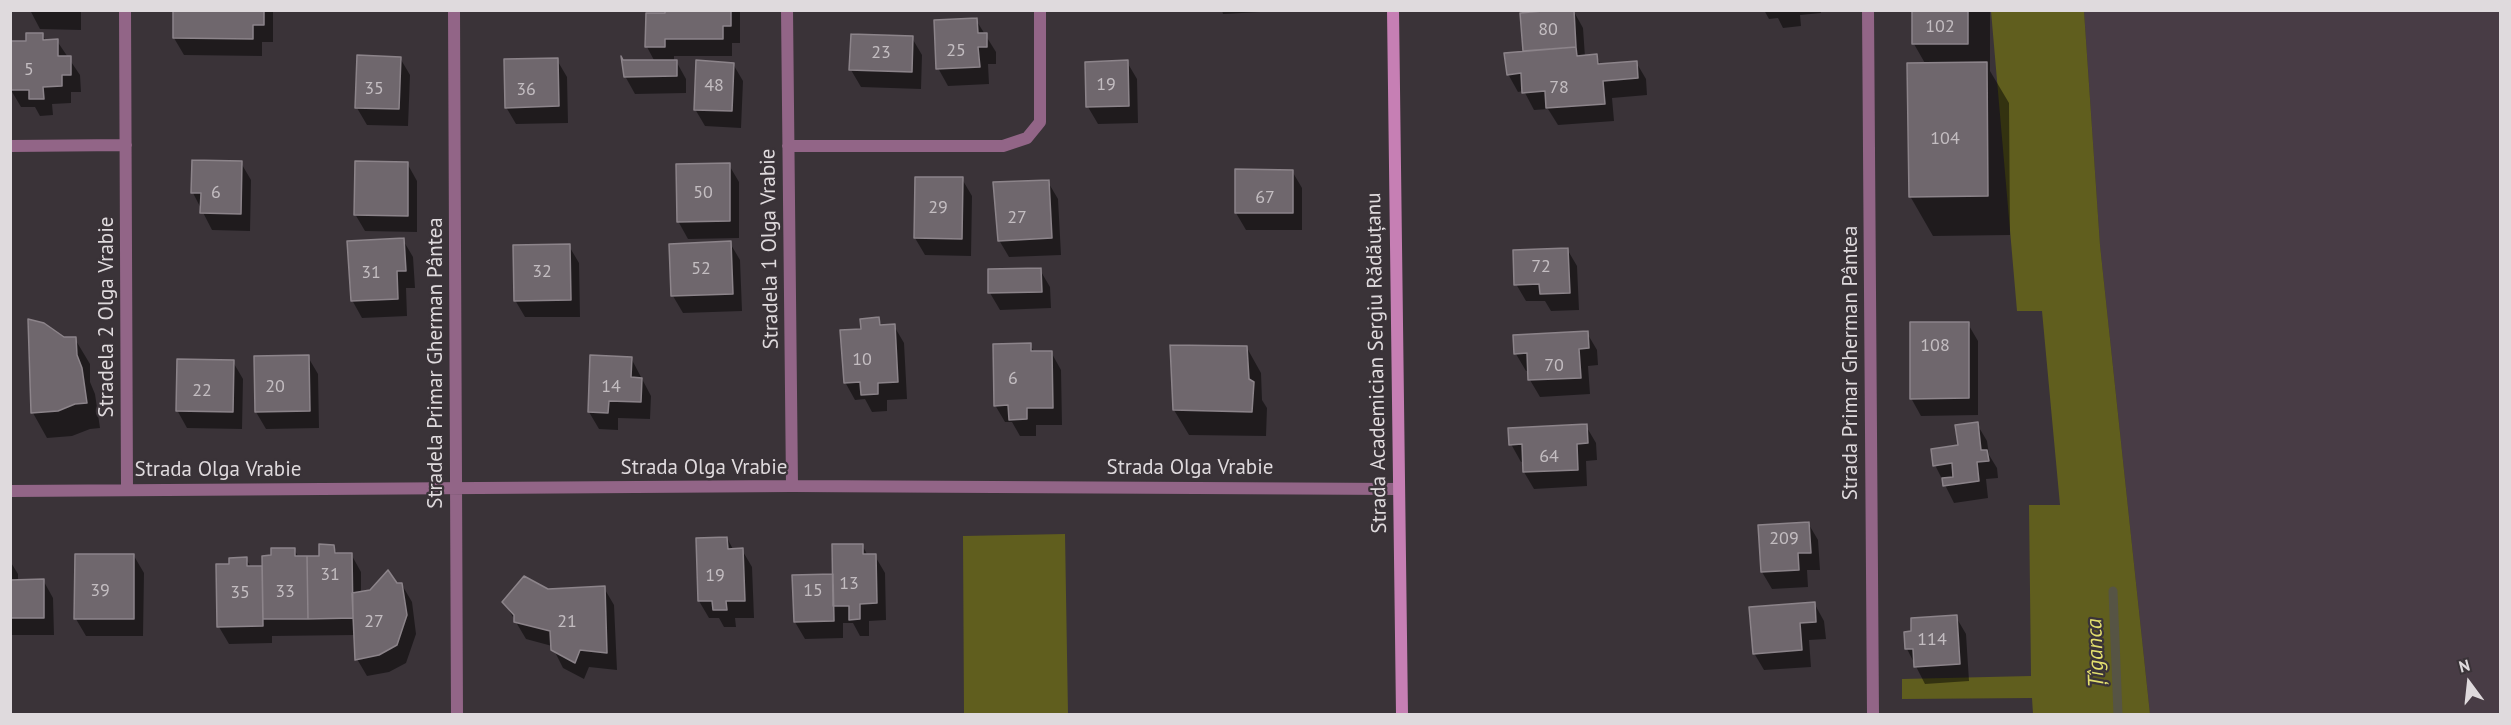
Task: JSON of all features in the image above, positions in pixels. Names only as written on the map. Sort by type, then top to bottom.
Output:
[{"type":"street","name":"Stradela 2 Olga Vrabie","points":[[125,10],[127,490]]},
{"type":"street","name":"Stradela Primar Gherman Pântea","points":[[454,10],[457,714]]},
{"type":"street","name":"Stradela 1 Olga Vrabie","points":[[787,10],[792,486]]},
{"type":"street","points":[[788,146],[1003,146],[1027,138],[1040,122],[1040,10]]},
{"type":"street","name":"Strada Academician Sergiu Rădăuțanu","points":[[1393,10],[1402,714]]},
{"type":"street","name":"Strada Primar Gherman Pântea","points":[[1868,10],[1872,714]]},
{"type":"street","points":[[10,146],[126,145]]},
{"type":"street","name":"Strada Olga Vrabie","points":[[10,491],[792,486],[1398,489]]},
{"type":"shaded area","points":[[1991,11],[2084,11],[2100,245],[2150,714],[2033,714],[2032,698],[1902,699],[1902,679],[2031,676],[2029,505],[2060,505],[2042,311],[2017,311]]},
{"type":"shaded area","points":[[2084,11],[2500,11],[2500,714],[2150,714],[2100,245]]},
{"type":"shaded area","points":[[1065,534],[1068,714],[964,714],[963,536]]},
{"type":"building","points":[[173,10],[264,10],[264,25],[253,25],[253,39],[173,38]]},
{"type":"building","points":[[665,10],[731,10],[731,26],[723,26],[723,39],[665,39],[665,47],[645,47],[646,13],[665,13]]},
{"type":"building","points":[[1574,10],[1576,47],[1523,51],[1520,13]]},
{"type":"building","points":[[1912,10],[1968,10],[1968,44],[1912,44]]},
{"type":"building","points":[[977,18],[978,33],[987,33],[987,47],[978,47],[980,67],[936,69],[934,20]]},
{"type":"building","points":[[26,33],[43,33],[43,40],[58,39],[58,56],[71,56],[71,75],[62,75],[62,86],[43,87],[44,99],[29,99],[29,90],[10,90],[10,41],[26,41]]},
{"type":"building","points":[[851,34],[913,36],[912,72],[849,70]]},
{"type":"building","points":[[1576,47],[1577,56],[1597,54],[1598,64],[1637,61],[1638,78],[1603,81],[1605,104],[1546,108],[1545,91],[1522,93],[1521,73],[1507,75],[1504,53]]},
{"type":"building","points":[[357,55],[401,57],[399,109],[355,108]]},
{"type":"building","points":[[621,56],[623,60],[677,60],[677,76],[624,77]]},
{"type":"building","points":[[558,58],[559,106],[505,108],[504,59]]},
{"type":"building","points":[[696,60],[734,63],[732,111],[694,110]]},
{"type":"building","points":[[1128,60],[1129,106],[1086,107],[1085,62]]},
{"type":"building","points":[[1987,62],[1988,196],[1909,197],[1907,63]]},
{"type":"building","points":[[192,160],[242,161],[241,214],[200,213],[201,193],[191,193]]},
{"type":"building","points":[[355,161],[408,162],[408,216],[354,215]]},
{"type":"building","points":[[730,163],[730,221],[677,222],[676,164]]},
{"type":"building","points":[[1235,169],[1293,170],[1293,213],[1235,213]]},
{"type":"building","points":[[915,177],[963,177],[962,239],[914,238]]},
{"type":"building","points":[[1049,180],[1052,238],[998,241],[993,182]]},
{"type":"building","points":[[404,238],[406,271],[397,271],[398,299],[351,301],[347,241]]},
{"type":"building","points":[[731,241],[733,294],[671,296],[669,244]]},
{"type":"building","points":[[570,244],[571,300],[514,301],[513,245]]},
{"type":"building","points":[[1568,248],[1570,293],[1540,294],[1539,284],[1514,285],[1513,250]]},
{"type":"building","points":[[1041,268],[1042,292],[988,293],[988,269]]},
{"type":"building","points":[[879,317],[880,325],[895,324],[898,382],[878,383],[878,394],[861,395],[860,382],[844,383],[840,330],[861,329],[860,319]]},
{"type":"building","points":[[28,319],[44,323],[64,337],[76,337],[77,355],[82,368],[87,403],[75,404],[58,411],[31,413]]},
{"type":"building","points":[[1910,322],[1969,322],[1969,398],[1910,399]]},
{"type":"building","points":[[1588,331],[1589,348],[1579,349],[1581,378],[1528,380],[1527,353],[1514,354],[1513,335]]},
{"type":"building","points":[[1031,343],[1031,351],[1052,351],[1053,408],[1027,408],[1027,419],[1009,420],[1008,405],[994,406],[993,344]]},
{"type":"building","points":[[1170,345],[1247,346],[1249,379],[1254,382],[1252,412],[1173,410]]},
{"type":"building","points":[[309,355],[310,411],[255,412],[254,356]]},
{"type":"building","points":[[590,355],[632,357],[631,377],[642,378],[641,402],[609,401],[608,413],[588,412]]},
{"type":"building","points":[[177,359],[234,360],[233,412],[176,411]]},
{"type":"building","points":[[1978,422],[1981,450],[1987,450],[1989,461],[1977,462],[1979,481],[1943,486],[1942,478],[1953,477],[1952,463],[1933,466],[1931,449],[1958,445],[1955,425]]},
{"type":"building","points":[[1587,424],[1588,443],[1577,444],[1578,470],[1523,472],[1522,444],[1509,445],[1508,428]]},
{"type":"building","points":[[1809,522],[1811,553],[1798,553],[1799,570],[1761,572],[1758,525]]},
{"type":"building","points":[[727,537],[728,549],[743,548],[745,601],[726,601],[727,610],[713,610],[712,601],[698,601],[696,538]]},
{"type":"building","points":[[319,544],[334,545],[335,553],[352,553],[353,618],[308,619],[307,556],[319,556]]},
{"type":"building","points":[[832,544],[863,544],[863,554],[876,554],[877,603],[860,604],[860,619],[849,620],[849,606],[833,606]]},
{"type":"building","points":[[271,548],[295,548],[295,556],[307,556],[308,619],[263,619],[262,556],[271,555]]},
{"type":"building","points":[[75,554],[134,554],[134,619],[74,619]]},
{"type":"building","points":[[247,557],[247,566],[262,566],[263,626],[217,627],[216,564],[229,564],[229,558]]},
{"type":"building","points":[[388,570],[397,583],[402,583],[407,615],[397,645],[379,655],[355,660],[352,593],[370,590]]},
{"type":"building","points":[[833,574],[834,621],[794,622],[792,575]]},
{"type":"building","points":[[524,576],[548,589],[605,586],[607,653],[580,650],[575,663],[551,650],[550,631],[514,622],[514,615],[502,602]]},
{"type":"building","points":[[44,579],[44,618],[10,618],[10,580]]},
{"type":"building","points":[[1815,602],[1816,622],[1800,623],[1802,650],[1753,654],[1749,607]]},
{"type":"building","points":[[1957,615],[1960,664],[1914,667],[1913,649],[1905,649],[1904,632],[1911,631],[1911,618]]},
{"type":"waterway","name":"Țîganca","points":[[2113,591],[2118,714]]}]
